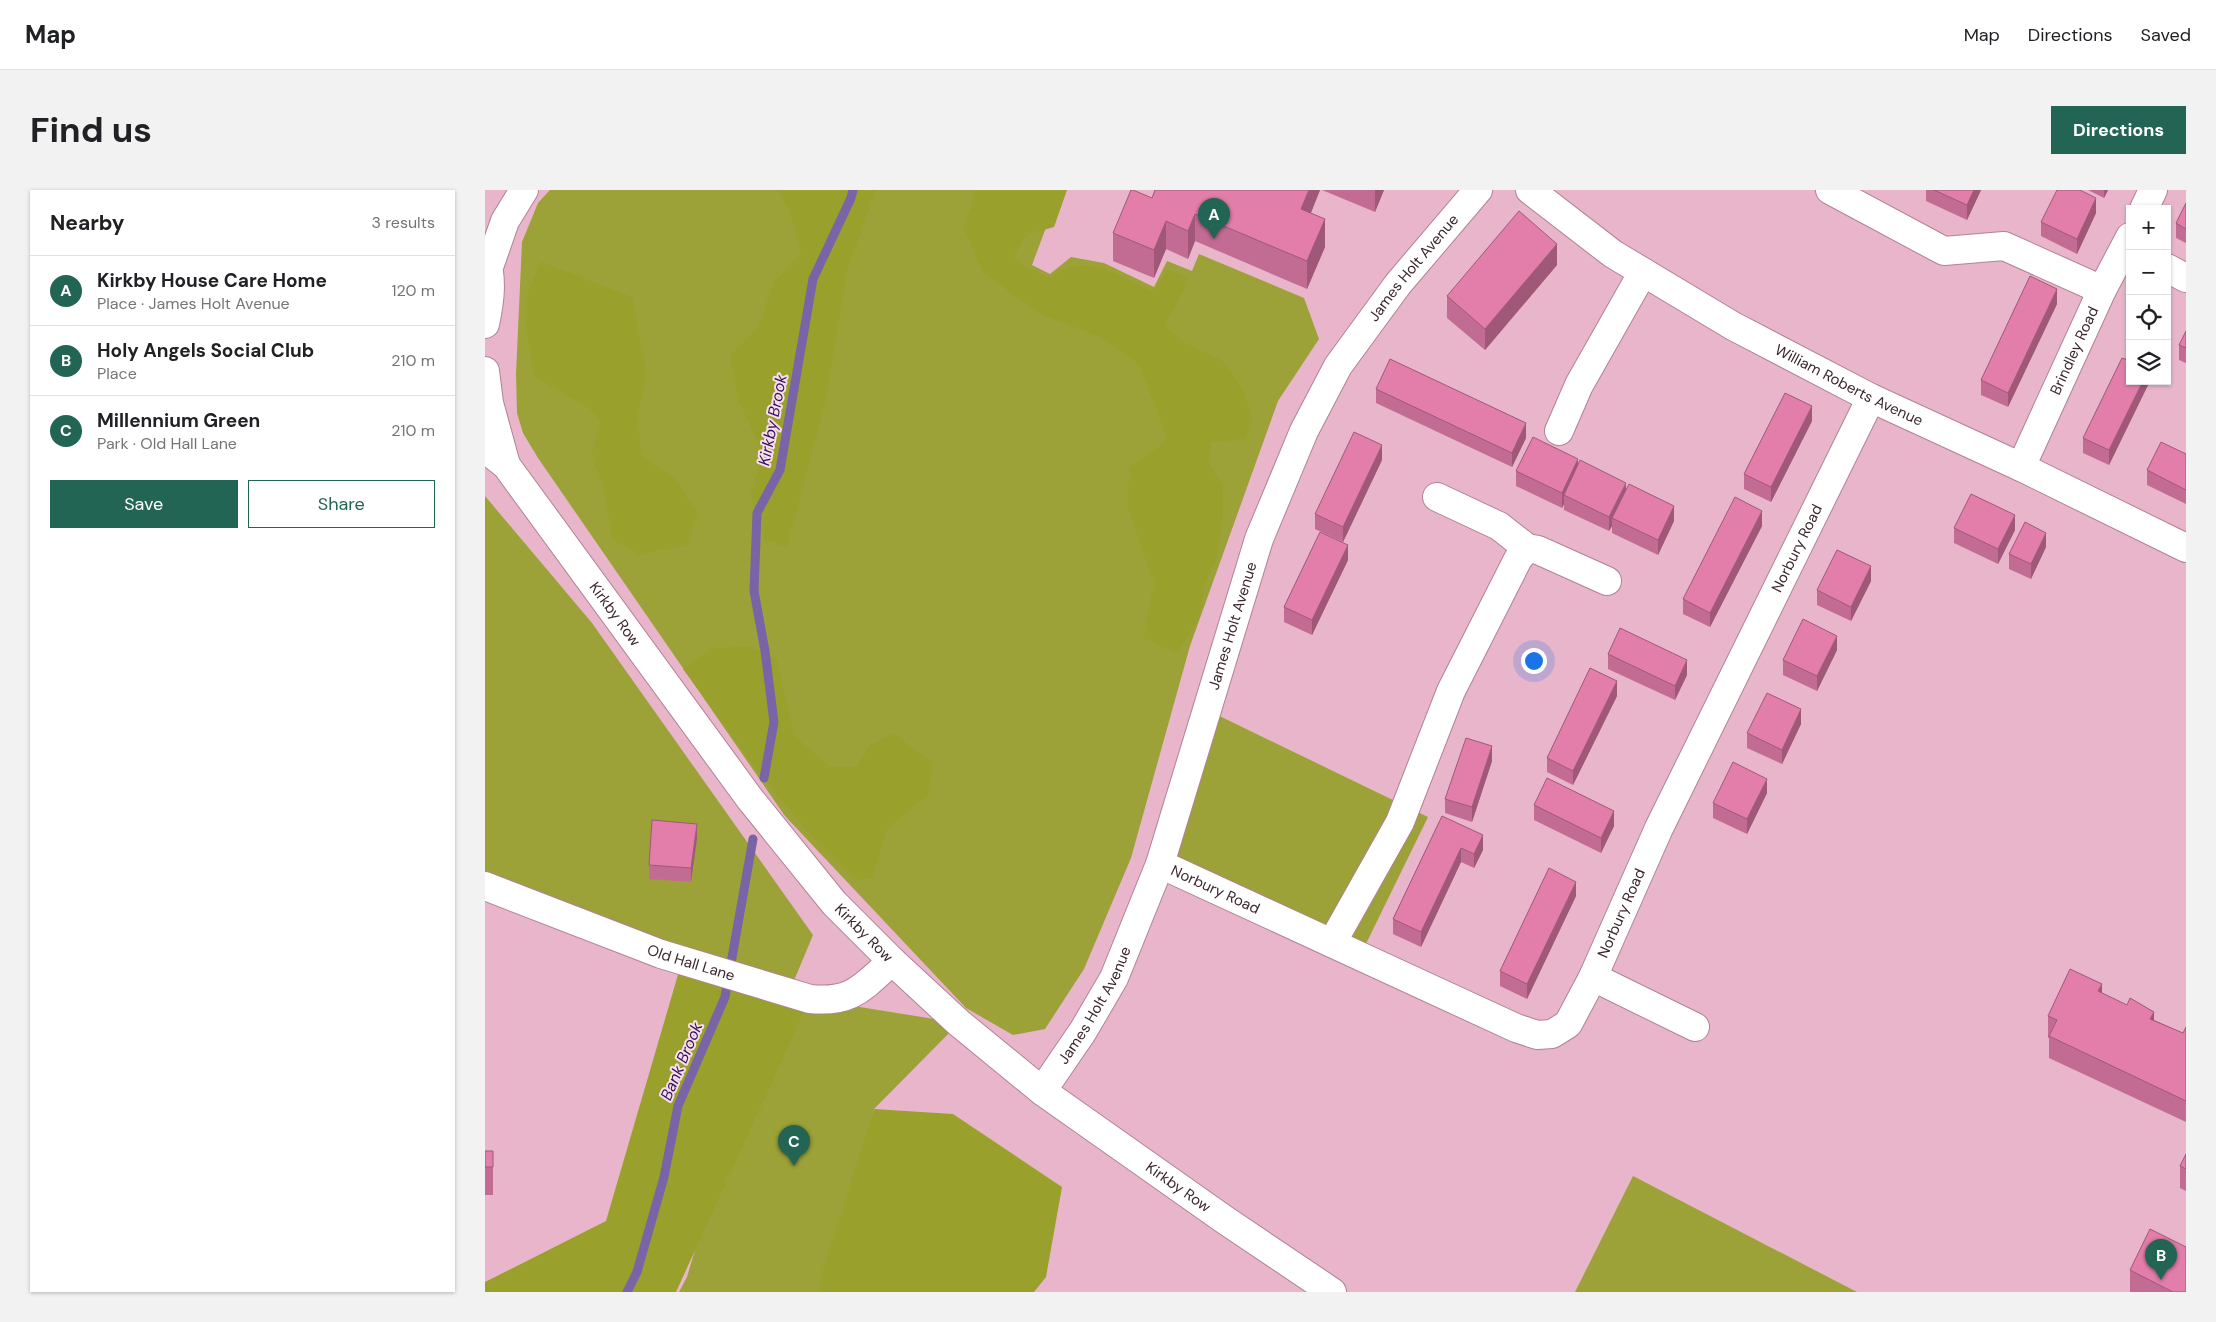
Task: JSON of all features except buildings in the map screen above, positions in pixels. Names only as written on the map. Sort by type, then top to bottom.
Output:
[{"type":"street","points":[[485,324],[491,299],[487,261],[505,221],[524,190]]},
{"type":"street","name":"James Holt Avenue","points":[[1042,1091],[1083,1031],[1114,978],[1160,864],[1259,539],[1304,430],[1338,366],[1398,284],[1478,190]]},
{"type":"street","name":"William Roberts Avenue","points":[[1530,190],[1613,254],[1733,326],[1871,398],[2021,467],[2186,548]]},
{"type":"street","points":[[1830,190],[1944,252],[2004,246],[2102,290]]},
{"type":"street","points":[[2146,205],[2153,190]]},
{"type":"street","name":"Brindley Road","points":[[2021,467],[2102,290],[2126,248]]},
{"type":"street","points":[[2171,270],[2186,278]]},
{"type":"street","points":[[1559,431],[1579,385],[1643,272]]},
{"type":"street","name":"Kirkby Row","points":[[485,371],[495,457],[750,799],[834,903],[892,961],[959,1023],[1042,1091],[1225,1220],[1332,1292]]},
{"type":"street","name":"Norbury Road","points":[[1160,864],[1507,1024],[1537,1035],[1552,1034],[1568,1024],[1593,977],[1659,828],[1871,398]]},
{"type":"street","points":[[1437,497],[1499,526],[1517,538],[1527,548],[1538,550],[1607,581]]},
{"type":"street","points":[[1332,943],[1400,822],[1451,691],[1518,559],[1527,548]]},
{"type":"street","name":"Old Hall Lane","points":[[485,886],[661,954],[777,991],[810,999],[831,1001],[850,996],[892,961]]},
{"type":"street","points":[[1593,977],[1695,1027]]},
{"type":"green space","points":[[550,190],[1060,190],[1032,265],[1050,274],[1071,257],[1104,263],[1154,287],[1167,261],[1192,271],[1199,254],[1304,298],[1319,339],[1278,401],[1190,646],[1131,858],[1084,969],[1045,1029],[1013,1035],[966,1008],[785,816],[538,458],[523,433],[517,413],[516,374],[522,242],[538,203]]},
{"type":"green space","points":[[485,496],[592,623],[813,935],[793,983],[664,946],[485,878]]},
{"type":"green space","points":[[1207,710],[1428,817],[1360,956],[1160,864]]},
{"type":"green space","points":[[810,999],[959,1023],[874,1109],[823,1292],[679,1292],[687,1277],[703,1223]]},
{"type":"green space","points":[[1633,1176],[1857,1292],[1575,1292]]},
{"type":"shaded area","points":[[778,190],[876,190],[848,268],[825,405],[787,547],[765,541],[750,493],[763,455],[738,398],[730,356],[758,328],[774,282],[801,254],[789,209]]},
{"type":"shaded area","points":[[976,190],[1067,190],[1054,227],[1026,235],[1014,256],[1026,267],[1050,278],[1072,267],[1095,266],[1115,273],[1152,292],[1168,270],[1187,278],[1183,291],[1164,326],[1185,343],[1221,360],[1243,389],[1252,418],[1246,439],[1211,442],[1209,463],[1223,486],[1223,518],[1218,555],[1205,583],[1199,617],[1177,653],[1143,638],[1154,583],[1128,508],[1129,467],[1160,447],[1167,438],[1139,364],[1096,335],[1040,314],[983,272],[964,228]]},
{"type":"shaded area","points":[[541,262],[632,297],[647,376],[637,417],[642,456],[674,478],[698,514],[688,545],[640,555],[612,539],[604,491],[592,454],[600,421],[589,408],[535,377],[526,331],[527,295]]},
{"type":"shaded area","points":[[749,647],[777,660],[794,736],[830,767],[857,767],[869,746],[894,734],[933,763],[929,793],[887,830],[872,878],[855,880],[814,839],[755,767],[683,669],[712,648]]},
{"type":"shaded area","points":[[682,961],[810,999],[676,1292],[485,1292],[485,1282],[606,1221]]},
{"type":"shaded area","points":[[874,1109],[953,1114],[1062,1187],[1046,1277],[1034,1292],[819,1292],[823,1270]]},
{"type":"waterway","name":"Kirkby Brook","points":[[764,778],[774,722],[765,651],[754,591],[757,513],[780,470],[813,279],[853,190]]},
{"type":"waterway","name":"Bank Brook","points":[[627,1292],[637,1272],[664,1177],[678,1106],[725,997],[753,839]]},
{"type":"place","name":"Kirkby House Care Home","points":[[1214,239]]},
{"type":"place","name":"Millennium Green","points":[[794,1166]]},
{"type":"place","name":"Holy Angels Social Club","points":[[2161,1280]]}]
